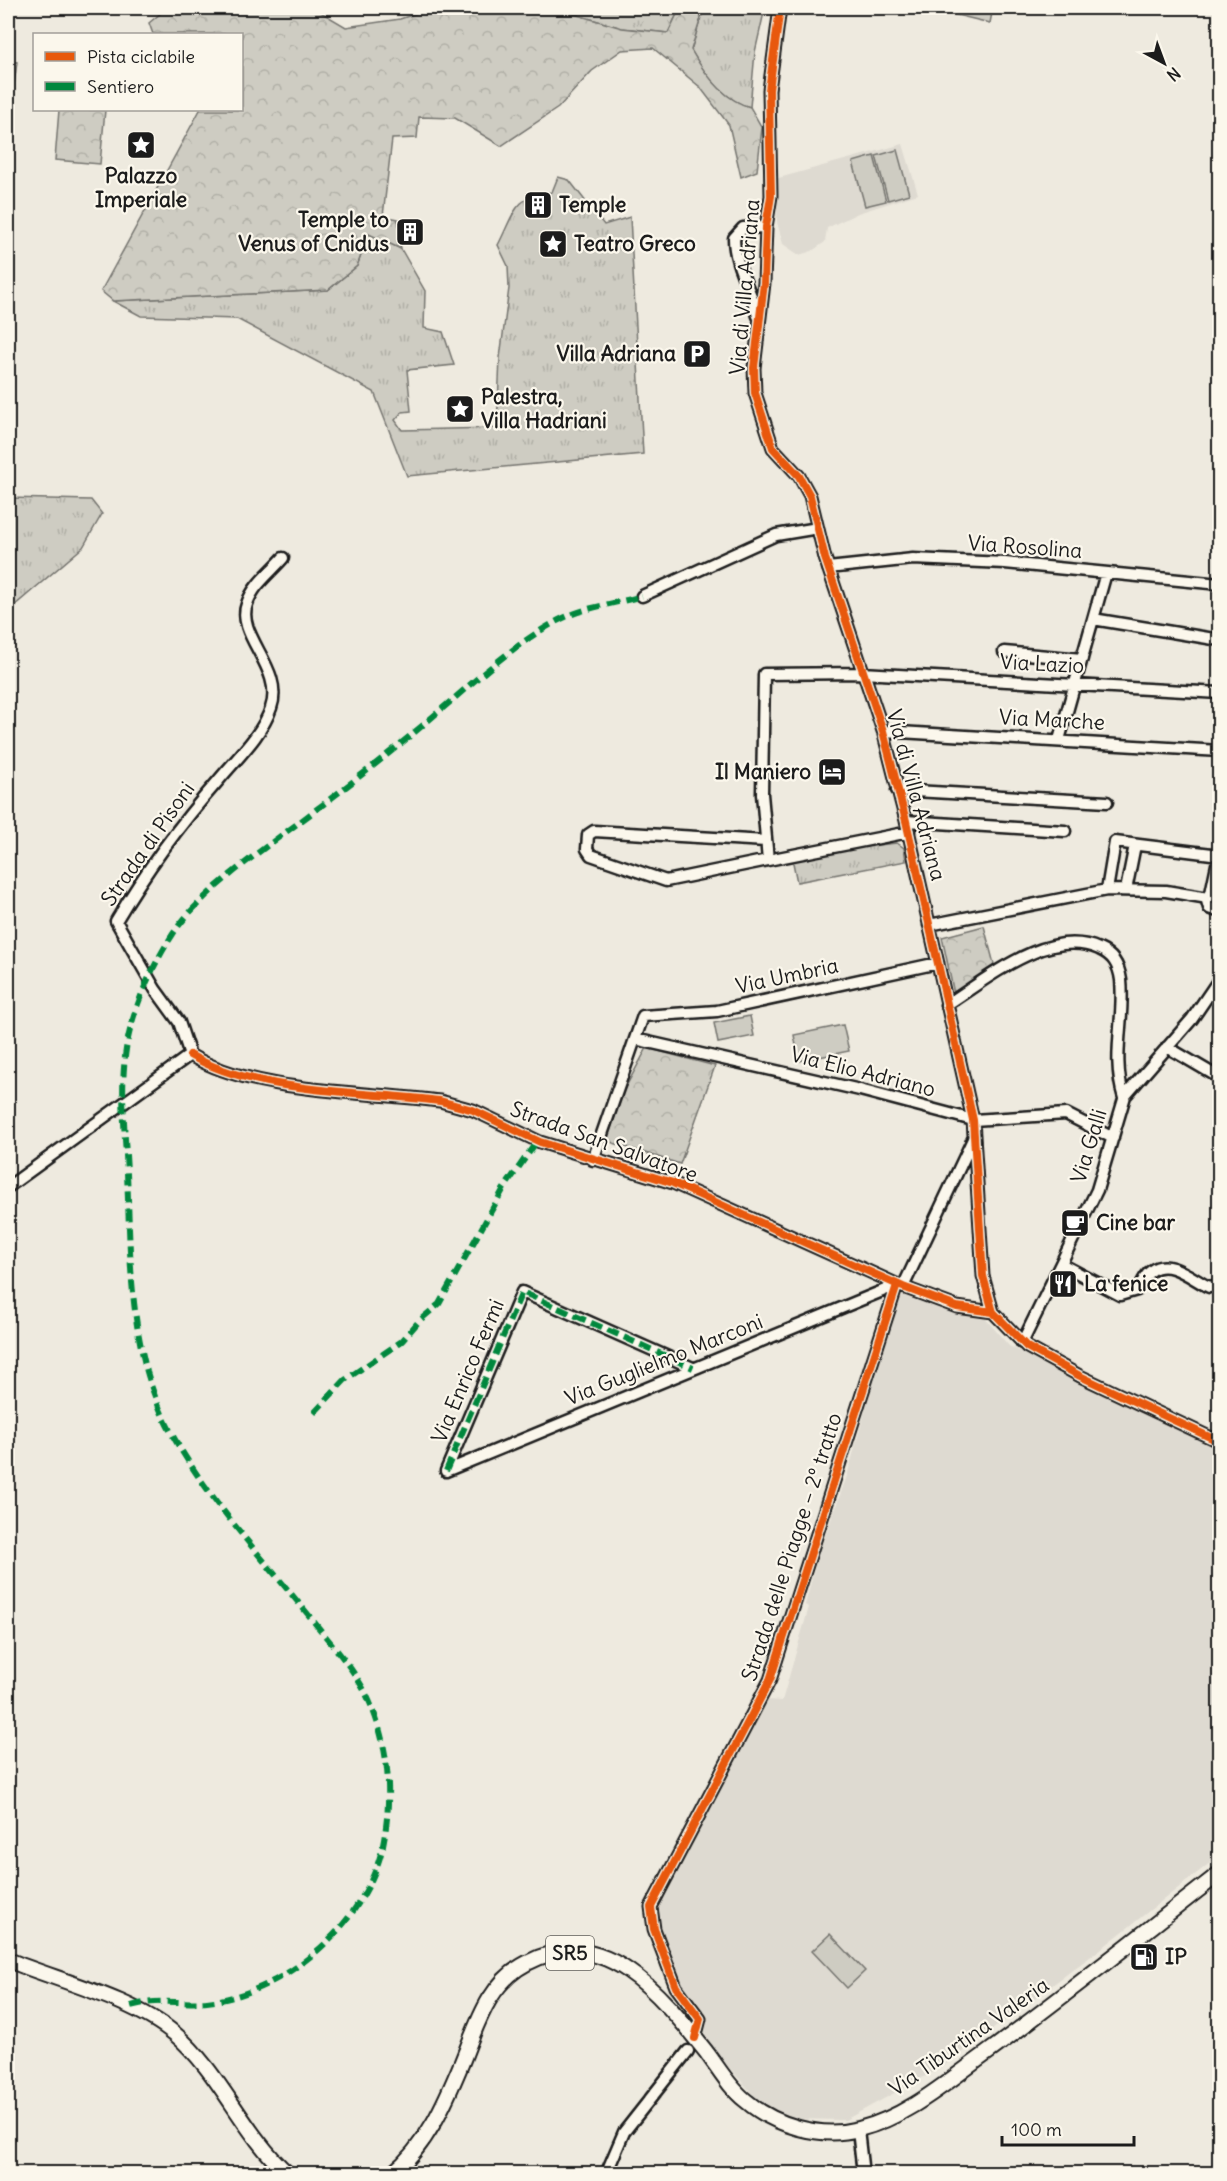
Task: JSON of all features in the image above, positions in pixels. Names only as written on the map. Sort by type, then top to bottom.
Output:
[{"type":"main road","name":"Via Tiburtina Valeria","points":[[392,2174],[413,2152],[436,2119],[492,1993],[509,1975],[531,1961],[551,1955],[578,1952],[608,1959],[647,1984],[741,2096],[764,2115],[805,2130],[858,2130],[902,2112],[962,2071],[1220,1873]]},
{"type":"main road","points":[[8,1960],[131,2006],[177,2035],[207,2069],[273,2160],[288,2174]]},
{"type":"street","name":"Via di Villa Adriana","points":[[780,8],[769,90],[771,196],[766,227],[765,273],[754,374],[756,398],[773,448],[799,476],[808,492],[828,568],[883,731],[908,827],[973,1120],[983,1276],[993,1312],[1022,1343],[1080,1376],[1220,1442]]},
{"type":"street","name":"Via di Villa Adriana","points":[[759,320],[734,252],[735,235],[744,228],[766,227]]},
{"type":"street","points":[[745,279],[765,273]]},
{"type":"street","points":[[642,596],[776,535],[818,528]]},
{"type":"street","name":"Strada di Pisoni","points":[[190,1055],[177,1018],[155,988],[116,921],[157,859],[256,733],[270,710],[274,694],[272,681],[265,659],[249,629],[245,611],[256,586],[283,558]]},
{"type":"street","name":"Via Rosolina","points":[[828,568],[872,561],[913,559],[1005,563],[1220,584]]},
{"type":"street","points":[[1059,740],[1106,573]]},
{"type":"street","points":[[1093,619],[1220,640]]},
{"type":"street","points":[[1004,652],[1082,659]]},
{"type":"street","name":"Via Lazio","points":[[766,841],[762,794],[764,674],[862,673],[1220,693]]},
{"type":"street","name":"Via Marche","points":[[883,731],[1220,751]]},
{"type":"street","points":[[897,790],[1107,802]]},
{"type":"street","points":[[768,860],[766,841],[594,831],[588,835],[587,849],[591,855],[666,881],[768,860],[908,827],[1065,831]]},
{"type":"street","points":[[1107,890],[1115,842],[1219,855],[1209,908],[1220,912]]},
{"type":"street","points":[[1126,890],[1135,845]]},
{"type":"street","points":[[930,925],[1107,890],[1213,894]]},
{"type":"street","points":[[946,1005],[1023,956],[1044,948],[1075,945],[1102,950],[1116,962],[1121,978],[1117,1041],[1124,1098]]},
{"type":"street","name":"Via Umbria","points":[[635,1039],[643,1016],[717,1011],[938,963]]},
{"type":"street","name":"Via Galli","points":[[1022,1343],[1097,1190],[1124,1098],[1199,1010],[1220,978]]},
{"type":"street","points":[[593,1160],[635,1039]]},
{"type":"street","name":"Via Elio Adriano","points":[[635,1039],[860,1090],[973,1120],[1066,1114],[1113,1138]]},
{"type":"street","points":[[1167,1047],[1220,1078]]},
{"type":"street","points":[[8,1187],[190,1055]]},
{"type":"street","name":"Strada San Salvatore","points":[[190,1055],[214,1068],[249,1077],[453,1104],[540,1143],[673,1183],[900,1286],[957,1307],[993,1312]]},
{"type":"street","points":[[900,1286],[974,1137]]},
{"type":"street","points":[[1061,1264],[1120,1295],[1137,1290],[1148,1274],[1158,1268],[1176,1269],[1206,1286],[1218,1289]]},
{"type":"street","name":"Via Guglielmo Marconi","points":[[446,1471],[693,1368],[900,1286]]},
{"type":"street","name":"Strada delle Piagge – 2º tratto","points":[[694,2038],[700,2019],[676,1988],[654,1929],[651,1907],[770,1680],[900,1286]]},
{"type":"street","name":"Via Enrico Fermi","points":[[446,1471],[522,1292],[693,1368]]},
{"type":"street","points":[[606,2174],[624,2132],[688,2051]]},
{"type":"street","points":[[858,2130],[862,2174]]},
{"type":"shaded area","points":[[903,144],[918,194],[858,213],[827,228],[825,242],[812,251],[799,255],[783,244],[777,222],[775,179]]},
{"type":"shaded area","points":[[905,1291],[984,1317],[1009,1346],[1219,1447],[1220,1855],[1102,1948],[942,2067],[845,2120],[791,2119],[760,2102],[705,2041],[704,2020],[677,1983],[654,1909],[766,1700],[782,1701],[809,1607],[805,1605],[818,1555],[847,1476],[897,1295]]},
{"type":"green space","points":[[167,8],[314,8],[346,27],[400,19],[432,8],[553,8],[622,28],[668,33],[680,8],[704,8],[691,50],[702,68],[723,92],[750,107],[762,128],[757,171],[741,177],[729,125],[700,87],[653,48],[622,50],[592,71],[558,108],[501,146],[455,118],[419,117],[417,138],[392,139],[383,216],[398,219],[401,249],[369,234],[357,266],[328,290],[113,301],[101,291],[199,111],[243,111],[243,33],[153,33],[149,23]]},
{"type":"green space","points":[[553,8],[680,8],[668,33],[622,28]]},
{"type":"green space","points":[[704,8],[765,8],[755,52],[750,107],[723,92],[708,76],[691,50]]},
{"type":"green space","points":[[945,8],[993,8],[990,23],[944,12]]},
{"type":"green space","points":[[8,61],[17,62],[12,100],[8,100]]},
{"type":"green space","points":[[59,111],[105,111],[100,164],[55,160]]},
{"type":"green space","points":[[897,150],[909,194],[888,200],[876,156]]},
{"type":"green space","points":[[874,156],[886,201],[865,206],[853,162]]},
{"type":"green space","points":[[558,177],[569,180],[604,225],[630,217],[643,454],[407,476],[374,392],[237,319],[141,316],[113,301],[328,290],[357,266],[369,233],[401,249],[425,291],[424,328],[443,332],[454,365],[407,370],[411,411],[402,412],[395,420],[402,430],[497,428],[500,358],[509,288],[508,266],[498,245],[512,215],[522,202],[539,194],[552,192]]},
{"type":"green space","points":[[8,498],[91,500],[102,514],[83,547],[8,611]]},
{"type":"green space","points":[[897,843],[904,848],[906,861],[797,882],[792,858]]},
{"type":"green space","points":[[984,926],[995,968],[954,994],[942,937]]},
{"type":"green space","points":[[750,1016],[754,1036],[718,1043],[714,1023]]},
{"type":"green space","points":[[843,1025],[849,1051],[799,1061],[794,1035]]},
{"type":"green space","points":[[647,1048],[715,1066],[680,1164],[607,1141],[623,1092]]},
{"type":"green space","points":[[830,1934],[865,1971],[847,1988],[812,1951]]},
{"type":"marked path","points":[[131,2006],[160,2002],[207,2002],[231,1997],[271,1982],[309,1958],[342,1925],[368,1887],[383,1845],[388,1807],[387,1769],[380,1732],[361,1685],[341,1656],[241,1533],[191,1466],[161,1411],[149,1379],[135,1312],[123,1080],[126,1049],[138,1004],[150,975],[173,934],[186,917],[220,883],[378,762],[496,663],[543,629],[559,620],[589,609],[642,596]]},
{"type":"marked path","points":[[314,1413],[345,1380],[402,1341],[419,1321],[439,1304],[503,1190],[537,1141]]},
{"type":"marked path","points":[[1215,1288],[1220,1293]]},
{"type":"marked path","points":[[446,1471],[522,1292],[693,1368]]},
{"type":"cycle path","points":[[780,8],[769,90],[771,196],[766,227],[764,283],[754,368],[755,393],[773,448],[799,476],[810,496],[825,558],[883,731],[906,821],[973,1120],[983,1276],[993,1312],[1027,1347],[1080,1376],[1220,1442]]},
{"type":"cycle path","points":[[190,1055],[216,1068],[278,1084],[440,1101],[473,1110],[540,1142],[673,1183],[903,1287],[957,1307],[993,1312]]},
{"type":"cycle path","points":[[695,2038],[700,2019],[676,1987],[654,1929],[651,1907],[770,1680],[897,1285]]},
{"type":"place","name":"Palazzo Imperiale","points":[[141,145]]},
{"type":"place","name":"Temple","points":[[538,205]]},
{"type":"place","name":"Temple to Venus of Cnidus","points":[[410,232]]},
{"type":"place","name":"Teatro Greco","points":[[553,244]]},
{"type":"place","name":"Villa Adriana","points":[[697,354]]},
{"type":"place","name":"Palestra, Villa Hadriani","points":[[460,409]]},
{"type":"place","name":"Il Maniero","points":[[832,772]]},
{"type":"place","name":"Cine bar","points":[[1075,1223]]},
{"type":"place","name":"La fenice","points":[[1063,1284]]},
{"type":"place","name":"IP","points":[[1144,1957]]}]
